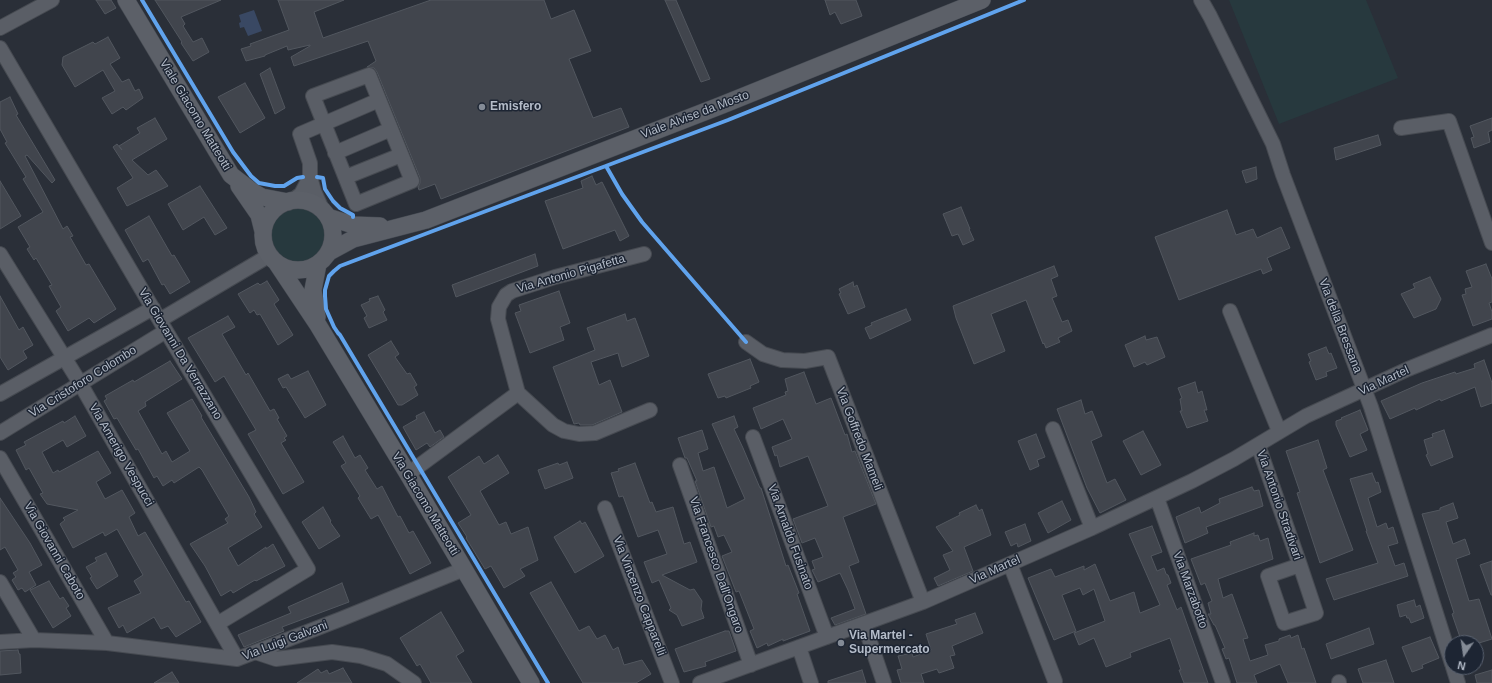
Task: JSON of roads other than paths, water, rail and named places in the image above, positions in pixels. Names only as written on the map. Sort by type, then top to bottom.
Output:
[{"type":"main road","name":"Viale Giacomo Matteotti","points":[[126,0],[231,175],[262,197],[290,201]]},
{"type":"main road","name":"Viale Alvise da Mosto","points":[[324,258],[354,239],[406,224],[426,220],[722,106],[982,0]]},
{"type":"main road","points":[[231,175],[259,215],[263,231],[264,244],[273,259],[286,268],[297,270],[308,268],[324,258],[332,244],[332,225],[325,213],[313,203],[303,200],[290,201],[281,204],[266,220],[263,231]]},
{"type":"main road","name":"Viale Alvise da Mosto","points":[[325,213],[353,225],[375,226],[406,224]]},
{"type":"main road","name":"Via Giacomo Matteotti","points":[[318,325],[313,290],[314,278],[324,258]]},
{"type":"main road","name":"Via Giacomo Matteotti","points":[[273,259],[318,325],[531,683]]},
{"type":"street","points":[[0,28],[52,0]]},
{"type":"street","name":"Via della Bressana","points":[[1201,0],[1274,144],[1283,175],[1364,390],[1372,407],[1444,638]]},
{"type":"street","name":"Via Giovanni Da Verrazzano","points":[[0,48],[159,320],[308,569],[217,624]]},
{"type":"street","points":[[369,75],[379,100],[412,181],[356,204],[313,96],[369,75]]},
{"type":"street","points":[[325,213],[314,191],[310,177],[310,164],[300,134],[379,100]]},
{"type":"street","points":[[1400,128],[1449,121],[1492,243]]},
{"type":"street","points":[[335,153],[391,129]]},
{"type":"street","points":[[346,177],[401,155]]},
{"type":"street","points":[[290,201],[301,194],[310,177]]},
{"type":"street","name":"Via Amerigo Vespucci","points":[[0,254],[80,383],[237,659]]},
{"type":"street","name":"Via Antonio Pigafetta","points":[[518,393],[498,319],[499,307],[506,295],[512,291],[555,277],[644,254]]},
{"type":"street","name":"Via Cristoforo Colombo","points":[[0,394],[64,358],[159,320],[273,259]]},
{"type":"street","points":[[1230,311],[1279,431]]},
{"type":"street","name":"Via Cristoforo Colombo","points":[[0,433],[80,383],[159,320]]},
{"type":"street","name":"Via Martel","points":[[700,683],[732,678],[751,665],[923,602],[1092,528],[1199,477],[1258,445],[1306,416],[1422,363],[1492,335]]},
{"type":"street","name":"Via Goffredo Mameli","points":[[746,342],[763,354],[782,360],[805,361],[828,357],[923,602]]},
{"type":"street","points":[[408,474],[518,393],[553,425],[579,434],[595,433],[650,410]]},
{"type":"street","points":[[1053,429],[1092,528]]},
{"type":"street","name":"Via Arnaldo Fusinato","points":[[753,437],[827,637]]},
{"type":"street","name":"Via Antonio Stradivari","points":[[1258,445],[1300,565]]},
{"type":"street","name":"Via Giovanni Caboto","points":[[0,458],[107,644]]},
{"type":"street","name":"Via Francesco Dall'Ongaro","points":[[680,465],[751,665]]},
{"type":"street","name":"Via Marzabotto","points":[[1157,498],[1223,683]]},
{"type":"street","name":"Via Vincenzo Capparelli","points":[[605,508],[672,683]]},
{"type":"street","points":[[1010,564],[1055,681]]},
{"type":"street","name":"Via Luigi Galvani","points":[[0,642],[34,640],[107,644],[237,659],[464,569]]},
{"type":"street","points":[[0,582],[34,640]]},
{"type":"street","points":[[864,624],[884,683]]},
{"type":"street","points":[[799,647],[811,683]]},
{"type":"street","points":[[255,652],[276,659],[332,652],[361,656],[387,664],[414,683]]},
{"type":"water","points":[[254,10],[262,31],[248,36],[244,27],[240,28],[239,23],[241,22],[239,15]]},
{"type":"place","name":"Emisfero","points":[[482,107]]},
{"type":"place","name":"Via Martel - Supermercato","points":[[841,643]]}]
